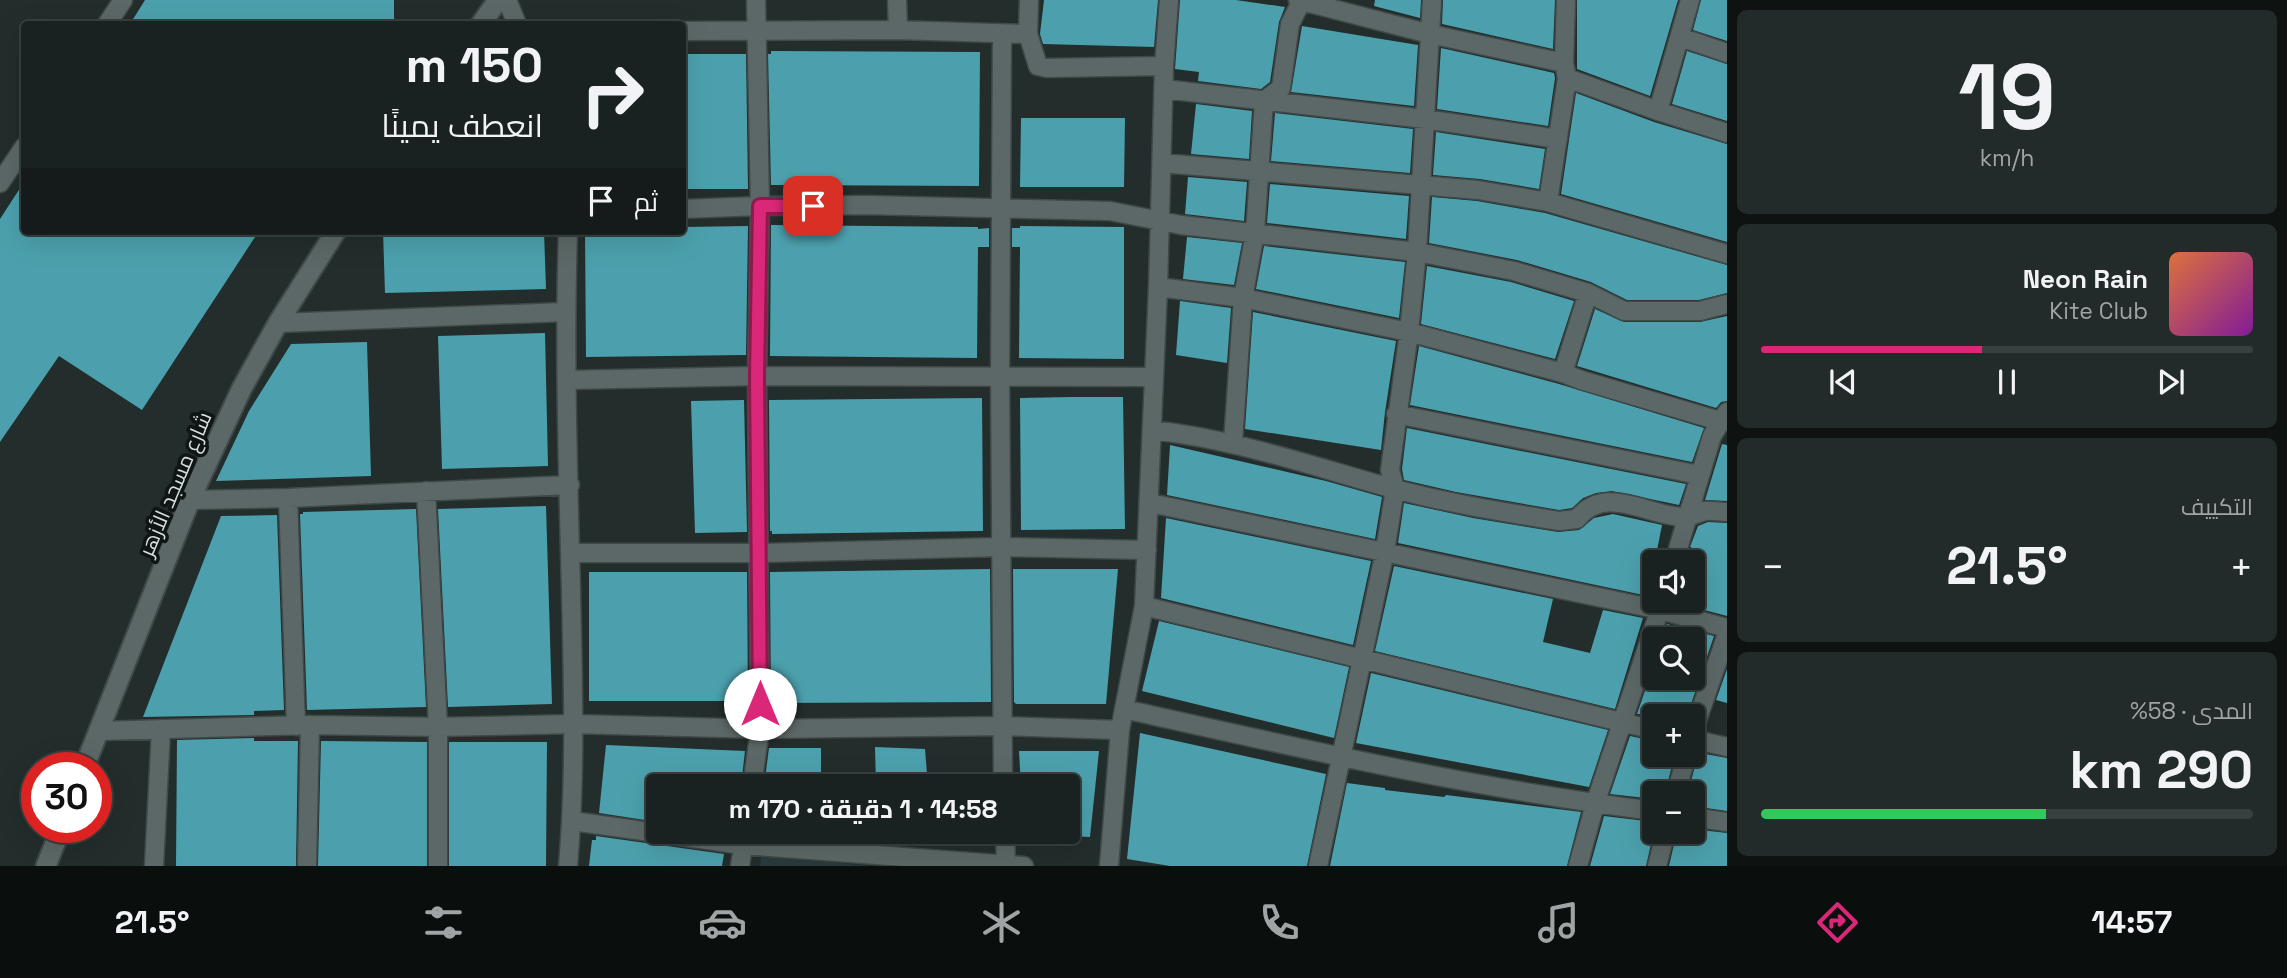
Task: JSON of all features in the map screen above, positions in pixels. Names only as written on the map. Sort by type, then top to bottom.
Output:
[{"type":"street","points":[[109,21],[123,0]]},
{"type":"street","points":[[483,21],[498,0]]},
{"type":"street","points":[[507,0],[516,21]]},
{"type":"street","points":[[754,774],[760,729],[757,376],[760,206],[756,0]]},
{"type":"street","points":[[897,0],[898,30]]},
{"type":"street","points":[[1029,0],[1028,34],[1036,62],[1042,66],[1164,66]]},
{"type":"street","points":[[1109,866],[1120,730],[1144,606],[1163,163],[1164,66],[1169,0]]},
{"type":"street","points":[[1233,442],[1243,298],[1255,233],[1264,101],[1281,88],[1290,24],[1301,0],[1566,71],[1658,111],[1727,133]]},
{"type":"street","points":[[1318,866],[1363,660],[1395,489],[1390,470],[1417,252],[1432,0]]},
{"type":"street","points":[[1548,202],[1566,71],[1566,0]]},
{"type":"street","points":[[1658,111],[1690,0]]},
{"type":"street","points":[[686,31],[898,30],[1028,34]]},
{"type":"street","points":[[1002,34],[1000,377],[1003,774]]},
{"type":"street","points":[[1680,37],[1727,53]]},
{"type":"street","points":[[1164,89],[1425,119],[1558,139]]},
{"type":"street","points":[[0,183],[21,152]]},
{"type":"street","points":[[1163,163],[1478,190],[1548,202],[1727,254]]},
{"type":"street","points":[[686,209],[760,206],[1001,207],[1111,211],[1181,225],[1417,252],[1514,271],[1588,293],[1624,311],[1700,311],[1727,304]]},
{"type":"street","name":"شارع مسجد الأزهر","points":[[90,752],[190,500],[242,388],[278,323],[333,235]]},
{"type":"street","points":[[568,235],[565,312],[574,724],[568,866]]},
{"type":"street","points":[[1158,287],[1243,298],[1409,332],[1563,373],[1722,427],[1699,475],[1677,550]]},
{"type":"street","points":[[1563,373],[1588,293]]},
{"type":"street","points":[[278,323],[565,312]]},
{"type":"street","points":[[567,380],[757,376],[1154,377]]},
{"type":"street","points":[[1396,414],[1699,475]]},
{"type":"street","points":[[1152,430],[1233,442],[1395,489],[1559,521],[1577,519],[1586,508],[1599,502],[1620,503],[1687,517],[1708,510],[1727,512]]},
{"type":"street","points":[[190,500],[570,485]]},
{"type":"street","points":[[426,491],[438,727],[438,866]]},
{"type":"street","points":[[288,498],[303,726],[307,866]]},
{"type":"street","points":[[1150,503],[1642,601]]},
{"type":"street","points":[[570,553],[760,553],[1002,547],[1147,550]]},
{"type":"street","points":[[1144,606],[1642,727]]},
{"type":"street","points":[[1578,866],[1595,804],[1658,613]]},
{"type":"street","points":[[1684,613],[1727,628]]},
{"type":"street","points":[[1703,704],[1727,634]]},
{"type":"street","points":[[1124,709],[1341,757],[1595,804],[1642,810]]},
{"type":"street","points":[[98,731],[574,724],[760,729],[1001,726],[1120,730]]},
{"type":"street","points":[[154,866],[160,729]]},
{"type":"street","points":[[1705,741],[1727,747]]},
{"type":"street","points":[[1705,819],[1727,822]]},
{"type":"street","points":[[572,821],[646,828]]},
{"type":"street","points":[[46,866],[55,843]]},
{"type":"street","points":[[740,866],[743,844]]},
{"type":"street","points":[[804,844],[1015,865],[1009,844]]},
{"type":"street","points":[[1657,866],[1663,844]]},
{"type":"shaded area","points":[[761,856],[804,860],[871,866],[760,866]]},
{"type":"building","points":[[145,0],[394,0],[394,21],[132,21]]},
{"type":"building","points":[[1044,0],[1158,0],[1154,47],[1043,44],[1040,34]]},
{"type":"building","points":[[1180,0],[1236,0],[1285,7],[1279,22],[1270,82],[1261,89],[1198,81],[1199,72],[1175,69]]},
{"type":"building","points":[[1375,0],[1421,0],[1420,18],[1374,6]]},
{"type":"building","points":[[1443,0],[1555,0],[1553,49],[1442,24]]},
{"type":"building","points":[[1577,0],[1678,0],[1650,96],[1577,69]]},
{"type":"building","points":[[1701,0],[1727,0],[1727,41],[1693,30]]},
{"type":"building","points":[[1302,26],[1418,45],[1414,106],[1291,92]]},
{"type":"building","points":[[1441,48],[1554,73],[1548,126],[1437,109]]},
{"type":"building","points":[[771,51],[980,52],[979,186],[771,185],[768,54],[771,54]]},
{"type":"building","points":[[1687,51],[1727,64],[1727,121],[1672,104]]},
{"type":"building","points":[[686,54],[746,54],[748,189],[686,189]]},
{"type":"building","points":[[1576,93],[1654,122],[1727,144],[1727,242],[1561,194]]},
{"type":"building","points":[[1196,104],[1252,111],[1249,159],[1191,154]]},
{"type":"building","points":[[1275,113],[1413,129],[1410,173],[1271,161]]},
{"type":"building","points":[[1021,118],[1125,118],[1124,187],[1020,187]]},
{"type":"building","points":[[1436,132],[1545,149],[1539,189],[1480,179],[1433,175]]},
{"type":"building","points":[[1188,177],[1247,182],[1244,221],[1185,214]]},
{"type":"building","points":[[1270,184],[1409,196],[1406,239],[1267,223]]},
{"type":"building","points":[[21,187],[21,235],[256,235],[142,410],[59,356],[0,442],[0,219]]},
{"type":"building","points":[[1432,197],[1477,201],[1545,213],[1727,265],[1727,293],[1699,300],[1627,300],[1591,282],[1517,260],[1429,243]]},
{"type":"building","points":[[771,225],[989,228],[989,247],[978,247],[977,358],[770,356]]},
{"type":"building","points":[[748,226],[746,355],[586,357],[585,235],[686,235],[686,227]]},
{"type":"building","points":[[1124,227],[1124,359],[1019,358],[1020,247],[1012,247],[1012,228]]},
{"type":"building","points":[[383,235],[544,235],[546,289],[385,293]]},
{"type":"building","points":[[1187,237],[1242,243],[1234,285],[1183,279]]},
{"type":"building","points":[[1264,246],[1405,262],[1399,318],[1256,289]]},
{"type":"building","points":[[1427,266],[1511,282],[1574,301],[1555,359],[1421,324]]},
{"type":"building","points":[[1180,301],[1231,308],[1227,363],[1176,355]]},
{"type":"building","points":[[1595,309],[1624,322],[1700,322],[1727,316],[1727,401],[1721,402],[1716,408],[1577,366]]},
{"type":"building","points":[[1253,312],[1396,341],[1381,450],[1245,429]]},
{"type":"building","points":[[545,333],[548,466],[442,469],[438,336]]},
{"type":"building","points":[[367,342],[371,476],[216,481],[249,411],[291,344]]},
{"type":"building","points":[[1419,346],[1559,384],[1704,428],[1692,462],[1410,405]]},
{"type":"building","points":[[1123,397],[1125,529],[1021,530],[1020,398]]},
{"type":"building","points":[[982,398],[983,531],[772,534],[770,531],[769,400]]},
{"type":"building","points":[[744,400],[747,532],[695,533],[691,401]]},
{"type":"building","points":[[1407,428],[1686,484],[1679,505],[1612,491],[1596,493],[1583,498],[1572,508],[1559,510],[1456,492],[1404,480],[1402,469]]},
{"type":"building","points":[[1722,444],[1727,445],[1727,501],[1705,500]]},
{"type":"building","points":[[1170,445],[1326,481],[1382,497],[1375,539],[1167,495]]},
{"type":"building","points":[[1404,503],[1558,532],[1579,530],[1594,518],[1613,514],[1662,525],[1657,550],[1642,550],[1642,595],[1398,543]]},
{"type":"building","points":[[546,506],[552,704],[448,707],[438,509]]},
{"type":"building","points":[[416,509],[426,707],[307,710],[300,514]]},
{"type":"building","points":[[277,515],[284,710],[254,711],[254,715],[143,717],[221,516]]},
{"type":"building","points":[[1166,518],[1371,561],[1353,645],[1161,598]]},
{"type":"building","points":[[1708,522],[1727,523],[1727,616],[1705,610],[1705,550],[1690,547],[1698,526]]},
{"type":"building","points":[[1394,566],[1553,599],[1543,642],[1590,653],[1603,610],[1643,618],[1615,709],[1375,651]]},
{"type":"building","points":[[990,569],[991,702],[771,701],[770,572]]},
{"type":"building","points":[[1013,569],[1118,569],[1106,704],[1014,702]]},
{"type":"building","points":[[589,572],[747,572],[748,701],[589,701]]},
{"type":"building","points":[[1159,621],[1349,667],[1334,738],[1142,691]]},
{"type":"building","points":[[1705,634],[1714,636],[1705,663]]},
{"type":"building","points":[[1727,669],[1727,703],[1716,700]]},
{"type":"building","points":[[1371,673],[1608,730],[1589,787],[1356,743]]},
{"type":"building","points":[[1645,690],[1696,690],[1691,704],[1642,704],[1642,714],[1637,714]]},
{"type":"building","points":[[1140,733],[1326,774],[1307,866],[1170,866],[1127,859]]},
{"type":"building","points":[[1630,736],[1642,738],[1642,767],[1672,767],[1668,781],[1642,781],[1642,798],[1610,794]]},
{"type":"building","points":[[254,738],[254,741],[298,741],[296,866],[176,866],[177,740]]},
{"type":"building","points":[[321,741],[427,742],[427,866],[318,866]]},
{"type":"building","points":[[449,742],[547,742],[546,866],[449,866]]},
{"type":"building","points":[[606,745],[745,751],[742,774],[646,774],[646,820],[599,813]]},
{"type":"building","points":[[875,747],[925,749],[927,774],[876,774]]},
{"type":"building","points":[[769,748],[821,748],[821,774],[766,774]]},
{"type":"building","points":[[1019,751],[1099,751],[1090,837],[1080,837],[1080,774],[1020,774]]},
{"type":"building","points":[[1705,754],[1727,758],[1727,811],[1705,808],[1705,781],[1691,781],[1695,767],[1705,767]]},
{"type":"building","points":[[1347,783],[1385,790],[1581,812],[1567,866],[1330,866]]},
{"type":"building","points":[[1604,816],[1642,821],[1642,844],[1651,844],[1646,866],[1590,866]]},
{"type":"building","points":[[1705,830],[1727,833],[1727,866],[1669,866],[1674,844],[1705,844]]},
{"type":"building","points":[[596,836],[724,854],[722,866],[589,866],[592,840],[596,840]]},
{"type":"route","points":[[760,704],[757,376],[760,206],[813,206]]}]
